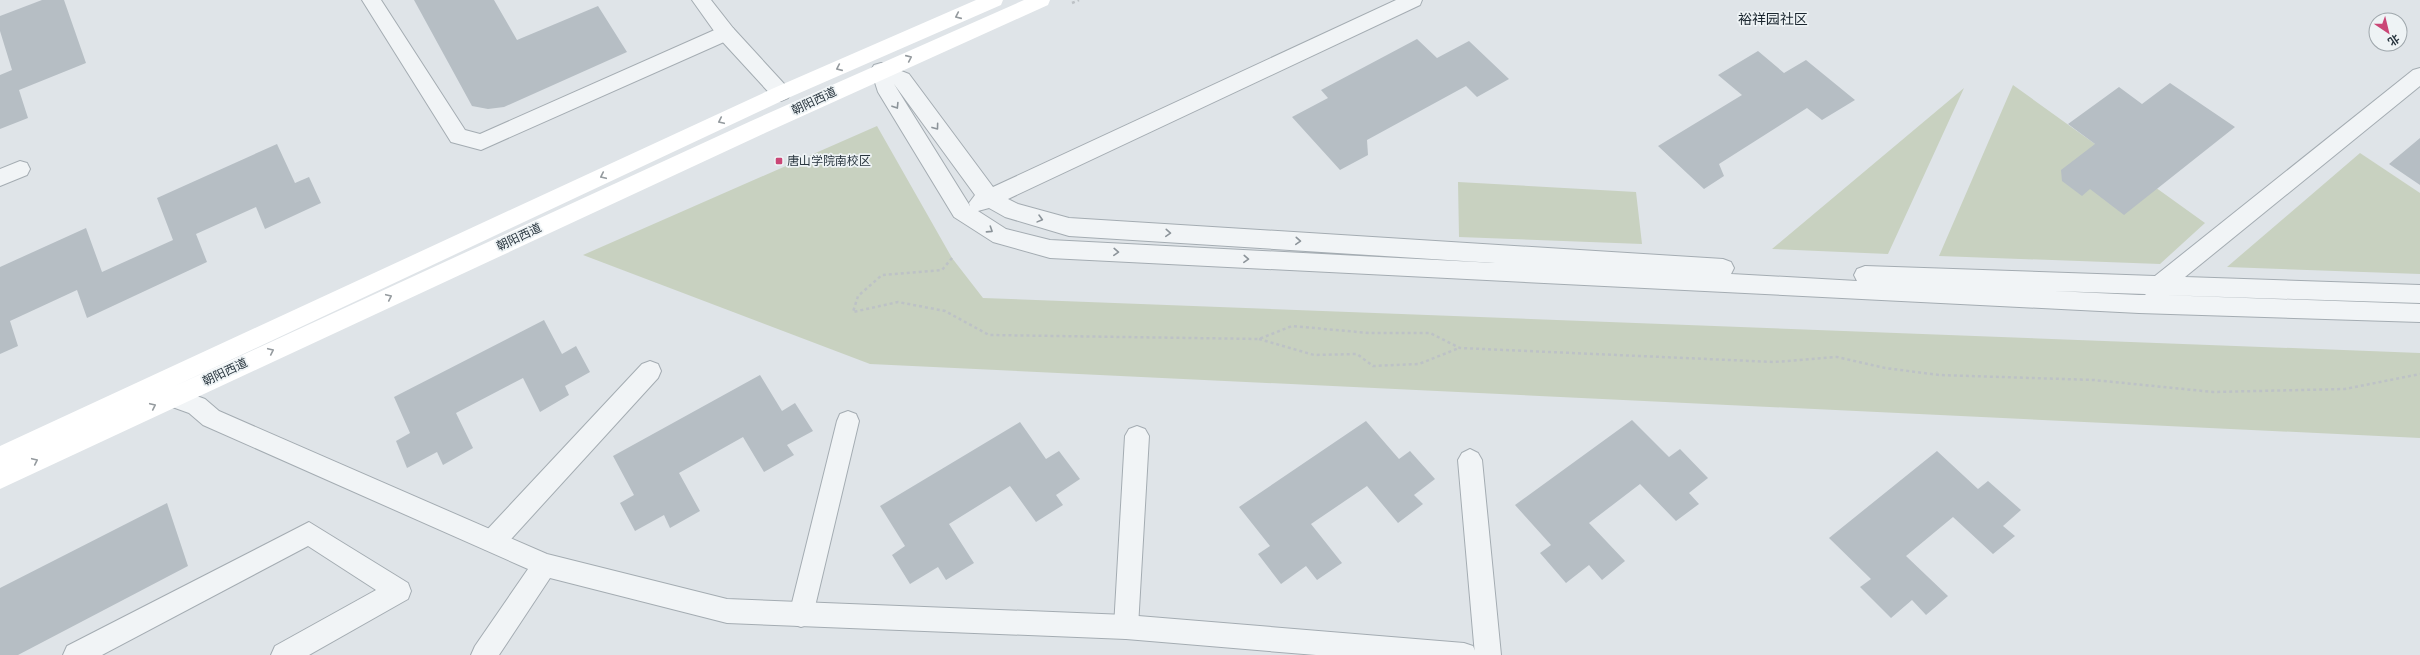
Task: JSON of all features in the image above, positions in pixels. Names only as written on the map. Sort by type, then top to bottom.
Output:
[{"type":"main road","name":"朝阳西道","points":[[0,457],[781,93],[994,0]]},
{"type":"main road","name":"朝阳西道","points":[[0,478],[172,397],[881,70],[1040,0]]},
{"type":"street","points":[[371,0],[458,136],[481,142],[726,33]]},
{"type":"street","points":[[701,0],[726,33],[781,93]]},
{"type":"street","points":[[961,211],[1413,0]]},
{"type":"street","points":[[881,70],[902,79],[989,198],[1012,211],[1069,227],[1816,274],[2420,294]]},
{"type":"street","points":[[881,70],[885,88],[961,211],[1000,236],[1050,249],[2139,304],[2420,313]]},
{"type":"street","points":[[2139,304],[2158,285],[2420,75]]},
{"type":"street","points":[[0,178],[20,169]]},
{"type":"street","points":[[493,541],[650,371]]},
{"type":"street","points":[[172,397],[197,406],[211,418],[545,565],[727,611],[1126,627],[1464,655]]},
{"type":"street","points":[[802,615],[848,421]]},
{"type":"street","points":[[1126,627],[1137,436]]},
{"type":"street","points":[[1470,460],[1488,655]]},
{"type":"street","points":[[76,655],[309,534],[399,591],[284,655]]},
{"type":"street","points":[[484,655],[545,565]]},
{"type":"path","points":[[952,258],[942,270],[882,275],[858,296],[853,312],[898,302],[945,311],[989,335],[1258,339],[1314,355],[1357,354],[1373,366],[1419,364],[1460,348],[1774,362],[1837,357],[1885,368],[1939,374],[2094,380],[2213,392],[2345,389],[2420,374]]},
{"type":"path","points":[[1258,339],[1292,326],[1369,333],[1430,333],[1460,348]]},
{"type":"green space","points":[[2013,85],[2205,223],[2160,264],[1939,256]]},
{"type":"green space","points":[[1964,88],[1888,254],[1772,249]]},
{"type":"green space","points":[[877,126],[952,258],[983,298],[2420,353],[2420,438],[870,364],[583,255]]},
{"type":"green space","points":[[2360,153],[2420,193],[2420,274],[2227,267]]},
{"type":"green space","points":[[1458,182],[1636,192],[1642,244],[1459,237]]},
{"type":"building","points":[[42,0],[64,0],[86,63],[19,90],[28,118],[0,129],[0,75],[12,70],[0,31],[0,16]]},
{"type":"building","points":[[414,0],[494,0],[517,40],[598,6],[627,52],[504,107],[488,109],[472,106]]},
{"type":"building","points":[[1417,39],[1437,58],[1469,41],[1509,79],[1477,97],[1466,86],[1367,140],[1368,155],[1340,170],[1292,117],[1328,98],[1321,90]]},
{"type":"building","points":[[1758,51],[1784,73],[1806,60],[1855,100],[1822,120],[1807,108],[1719,164],[1724,176],[1704,189],[1658,146],[1742,95],[1718,75]]},
{"type":"building","points":[[2170,83],[2235,127],[2124,215],[2090,189],[2082,196],[2062,181],[2061,170],[2095,144],[2068,124],[2119,87],[2142,104]]},
{"type":"building","points":[[2420,138],[2420,185],[2389,164]]},
{"type":"building","points":[[277,144],[295,183],[309,177],[321,203],[265,229],[256,207],[196,234],[207,262],[87,318],[77,290],[10,321],[18,346],[0,354],[0,267],[86,228],[102,272],[173,240],[157,198]]},
{"type":"building","points":[[544,320],[562,354],[576,346],[590,372],[565,386],[569,395],[540,412],[523,378],[456,413],[473,448],[443,465],[437,452],[407,468],[396,441],[410,433],[394,397]]},
{"type":"building","points":[[760,375],[782,411],[795,403],[813,431],[787,445],[794,455],[764,472],[743,437],[679,473],[700,511],[670,528],[664,515],[635,531],[620,503],[634,495],[613,456]]},
{"type":"building","points":[[1632,420],[1669,457],[1680,449],[1708,478],[1689,493],[1699,504],[1676,521],[1640,484],[1589,523],[1625,561],[1602,580],[1589,565],[1566,583],[1540,553],[1551,545],[1515,505]]},
{"type":"building","points":[[1366,421],[1399,459],[1410,451],[1435,479],[1414,495],[1423,504],[1398,523],[1367,486],[1311,524],[1342,563],[1317,580],[1306,566],[1281,584],[1258,554],[1270,546],[1239,507]]},
{"type":"building","points":[[1020,422],[1046,459],[1059,451],[1080,479],[1056,495],[1063,505],[1036,522],[1010,486],[949,524],[974,563],[946,580],[938,567],[910,584],[892,555],[905,546],[880,506]]},
{"type":"building","points":[[1937,451],[1978,489],[1988,481],[2021,510],[2003,526],[2015,536],[1993,554],[1953,517],[1906,556],[1948,596],[1926,615],[1912,600],[1891,618],[1860,587],[1871,579],[1829,538]]},
{"type":"building","points":[[167,503],[188,566],[18,655],[0,655],[0,588]]},
{"type":"place","name":"唐山学院南校区","points":[[779,161]]},
{"type":"district","name":"裕祥园社区","points":[[1773,19]]}]
